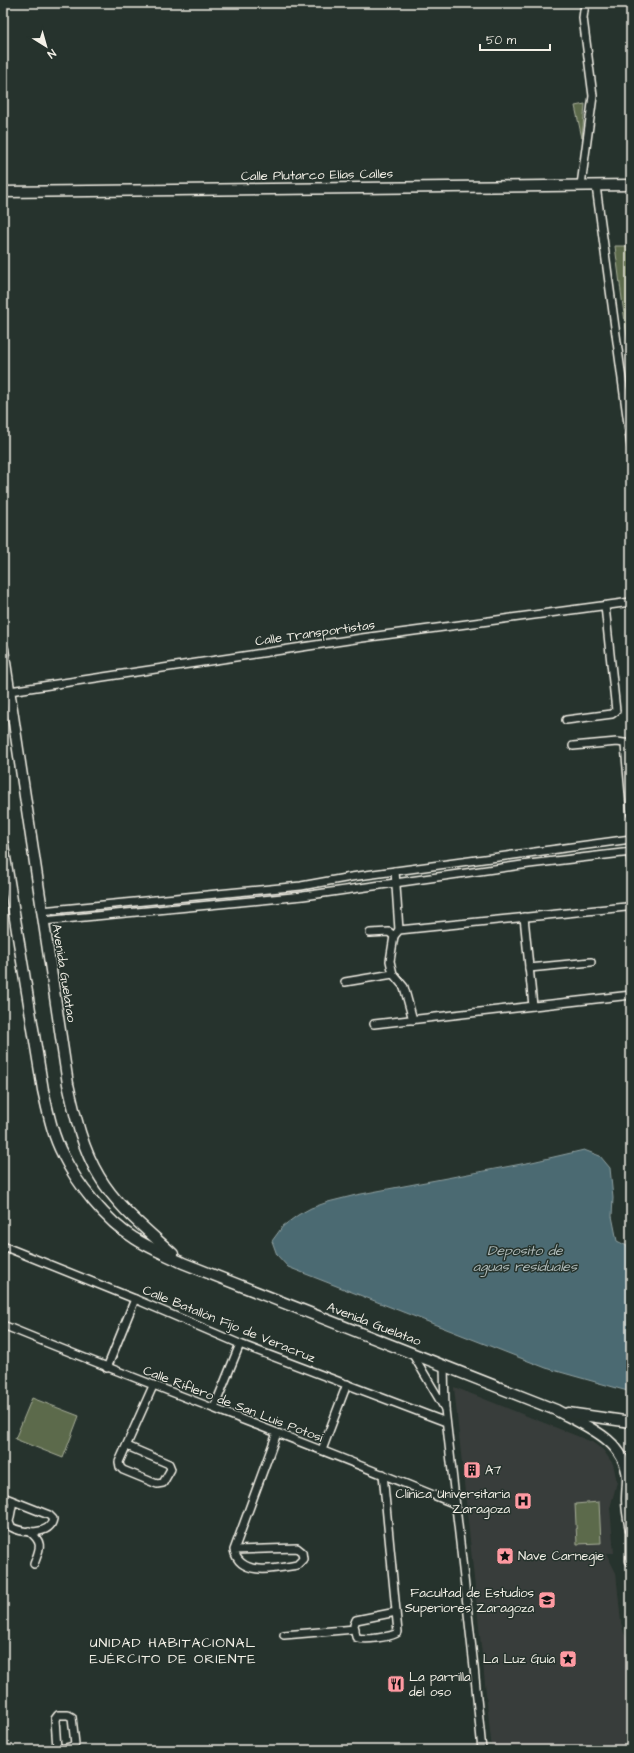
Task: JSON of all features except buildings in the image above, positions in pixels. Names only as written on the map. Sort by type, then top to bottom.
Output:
[{"type":"main road","name":"Calle Plutarco Elías Calles","points":[[3,192],[631,185]]},
{"type":"main road","name":"Avenida Guelatao","points":[[3,649],[6,691],[68,1084],[76,1120],[99,1176],[132,1217],[183,1263]]},
{"type":"main road","name":"Avenida Guelatao","points":[[3,845],[4,864],[42,1090],[51,1125],[63,1155],[83,1187],[106,1216],[133,1238],[183,1263],[556,1410],[595,1431],[618,1450],[625,1463],[627,1472],[628,1510],[631,1529],[631,1561]]},
{"type":"main road","name":"Avenida Guelatao","points":[[556,1410],[631,1422]]},
{"type":"street","points":[[581,185],[593,96],[583,18],[585,3]]},
{"type":"street","points":[[596,186],[631,446]]},
{"type":"street","name":"Calle Transportistas","points":[[6,691],[362,638],[631,602]]},
{"type":"street","points":[[566,720],[612,714],[616,711],[605,606]]},
{"type":"street","points":[[573,746],[617,742],[628,745],[631,814]]},
{"type":"street","points":[[42,916],[301,886],[351,877],[631,839]]},
{"type":"street","points":[[42,916],[303,896],[529,864],[630,852],[631,862]]},
{"type":"street","points":[[528,853],[529,864]]},
{"type":"street","points":[[395,872],[396,933],[390,961],[393,974],[404,987],[413,1020]]},
{"type":"street","points":[[351,877],[353,889]]},
{"type":"street","points":[[301,886],[303,896]]},
{"type":"street","points":[[370,933],[381,931],[396,933],[524,917],[626,907],[631,905]]},
{"type":"street","points":[[524,917],[533,1006]]},
{"type":"street","points":[[529,968],[591,962]]},
{"type":"street","points":[[345,982],[393,974]]},
{"type":"street","points":[[374,1024],[631,995]]},
{"type":"street","name":"Calle Batallón Fijo de Veracruz","points":[[3,1246],[135,1299],[240,1344],[446,1422]]},
{"type":"street","points":[[107,1368],[135,1299]]},
{"type":"street","name":"Calle Riflero de San Luis Potosí","points":[[3,1325],[153,1386],[384,1474],[455,1504]]},
{"type":"street","points":[[214,1408],[240,1344]]},
{"type":"street","points":[[412,1353],[445,1409]]},
{"type":"street","points":[[444,1365],[446,1422],[482,1750]]},
{"type":"street","points":[[322,1450],[347,1384]]},
{"type":"street","points":[[127,1446],[169,1464],[171,1469],[163,1483],[156,1484],[121,1469],[119,1462],[153,1386]]},
{"type":"street","points":[[234,1550],[297,1548],[302,1552],[303,1556],[301,1562],[297,1565],[261,1570],[245,1565],[236,1558],[234,1550],[277,1433]]},
{"type":"street","points":[[384,1474],[396,1612],[399,1629],[396,1634],[359,1639],[356,1637],[355,1622],[359,1619],[396,1612]]},
{"type":"street","points":[[3,1497],[49,1515],[53,1519],[52,1524],[49,1528],[41,1531],[29,1531],[13,1528],[9,1524],[13,1501]]},
{"type":"street","points":[[29,1531],[37,1538],[40,1549],[34,1564]]},
{"type":"street","points":[[284,1635],[355,1629]]},
{"type":"street","points":[[45,1750],[57,1749],[72,1747],[75,1742],[73,1719],[68,1715],[58,1716],[54,1719],[57,1749]]},
{"type":"shaded area","name":"Facultad de Estudios Superiores Zaragoza","points":[[454,1387],[592,1442],[603,1450],[613,1464],[617,1482],[610,1508],[614,1553],[606,1553],[616,1573],[621,1623],[624,1633],[631,1646],[631,1750],[492,1750]]},
{"type":"green space","points":[[585,104],[582,138],[575,106]]},
{"type":"green space","points":[[615,246],[631,246],[631,367]]},
{"type":"green space","points":[[32,1398],[79,1416],[63,1458],[15,1439]]},
{"type":"green space","points":[[599,1502],[601,1543],[577,1544],[575,1504]]},
{"type":"water","name":"Deposito de aguas residuales","points":[[584,1150],[600,1156],[610,1168],[613,1198],[612,1216],[617,1241],[629,1247],[631,1244],[631,1392],[546,1368],[288,1267],[277,1255],[272,1241],[283,1226],[298,1215],[311,1208],[328,1202],[356,1195],[532,1162]]},
{"type":"place","name":"A7","points":[[472,1470]]},
{"type":"place","name":"Clínica Universitaria Zaragoza","points":[[523,1501]]},
{"type":"place","name":"Nave Carnegie","points":[[505,1556]]},
{"type":"place","name":"Facultad de Estudios Superiores Zaragoza","points":[[547,1600]]},
{"type":"place","name":"La Luz Guía","points":[[568,1659]]},
{"type":"place","name":"La parrilla del oso","points":[[396,1684]]},
{"type":"district","name":"UNIDAD HABITACIONAL EJÉRCITO DE ORIENTE","points":[[173,1652]]}]
